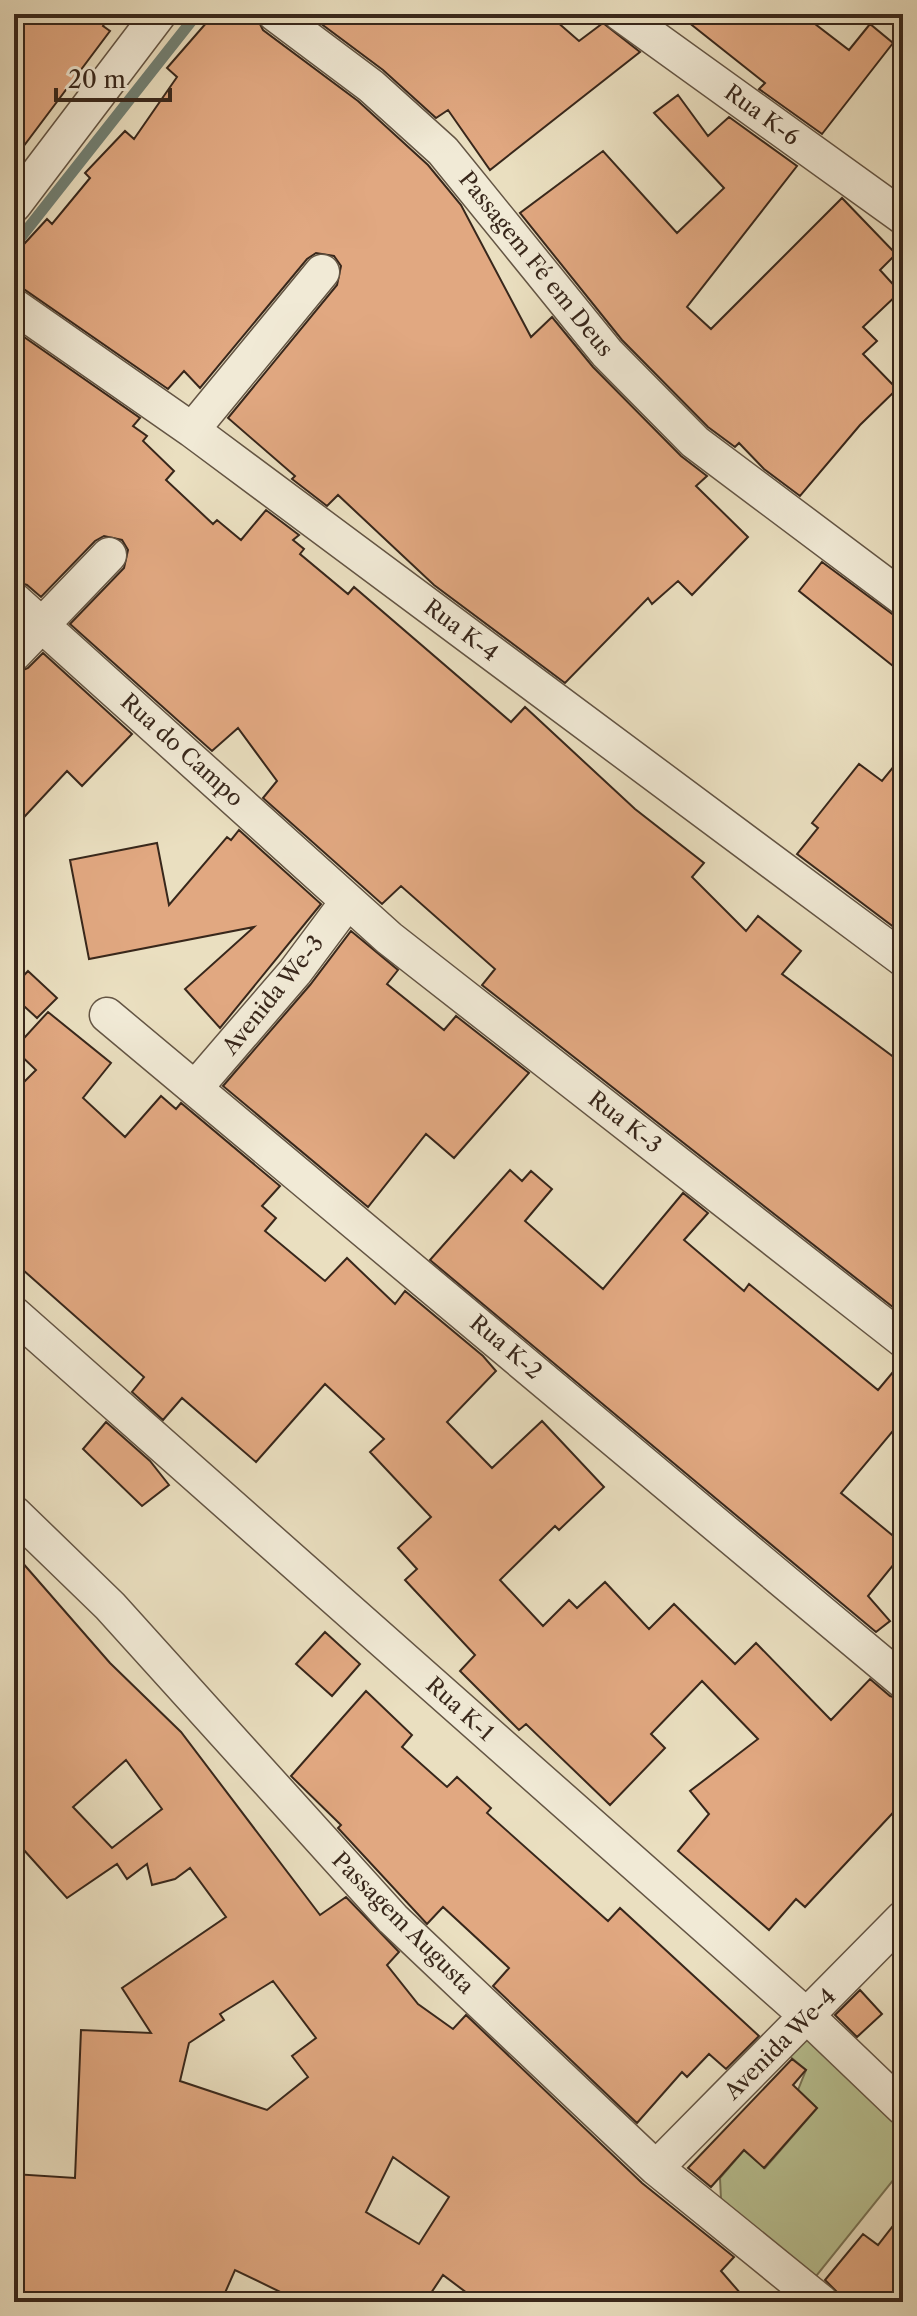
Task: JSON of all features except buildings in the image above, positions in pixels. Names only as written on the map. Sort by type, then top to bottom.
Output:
[{"type":"street","points":[[14,205],[159,14]]},
{"type":"street","name":"Passagem Fé em Deus","points":[[275,14],[371,86],[443,151],[607,353],[695,442],[903,598]]},
{"type":"street","name":"Rua K-6","points":[[621,14],[903,217]]},
{"type":"street","points":[[192,430],[322,272]]},
{"type":"street","name":"Rua K-4","points":[[14,306],[192,430],[903,959]]},
{"type":"street","points":[[14,654],[109,555]]},
{"type":"street","name":"Rua do Campo","points":[[14,600],[348,901]]},
{"type":"street","name":"Avenida We-3","points":[[196,1087],[295,972],[348,901]]},
{"type":"street","name":"Rua K-3","points":[[348,901],[389,938],[903,1340]]},
{"type":"street","name":"Rua K-2","points":[[107,1015],[903,1681]]},
{"type":"street","name":"Rua K-1","points":[[14,1314],[808,2017],[903,2108]]},
{"type":"street","name":"Passagem Augusta","points":[[14,1513],[110,1606],[393,1919],[656,2168],[821,2302]]},
{"type":"street","name":"Avenida We-4","points":[[656,2168],[903,1918]]},
{"type":"green space","points":[[810,2032],[903,2123],[903,2168],[813,2280],[722,2220],[720,2178],[744,2150],[765,2168],[817,2108],[798,2090],[806,2070],[787,2054]]},
{"type":"waterway","points":[[14,246],[197,14]]}]
